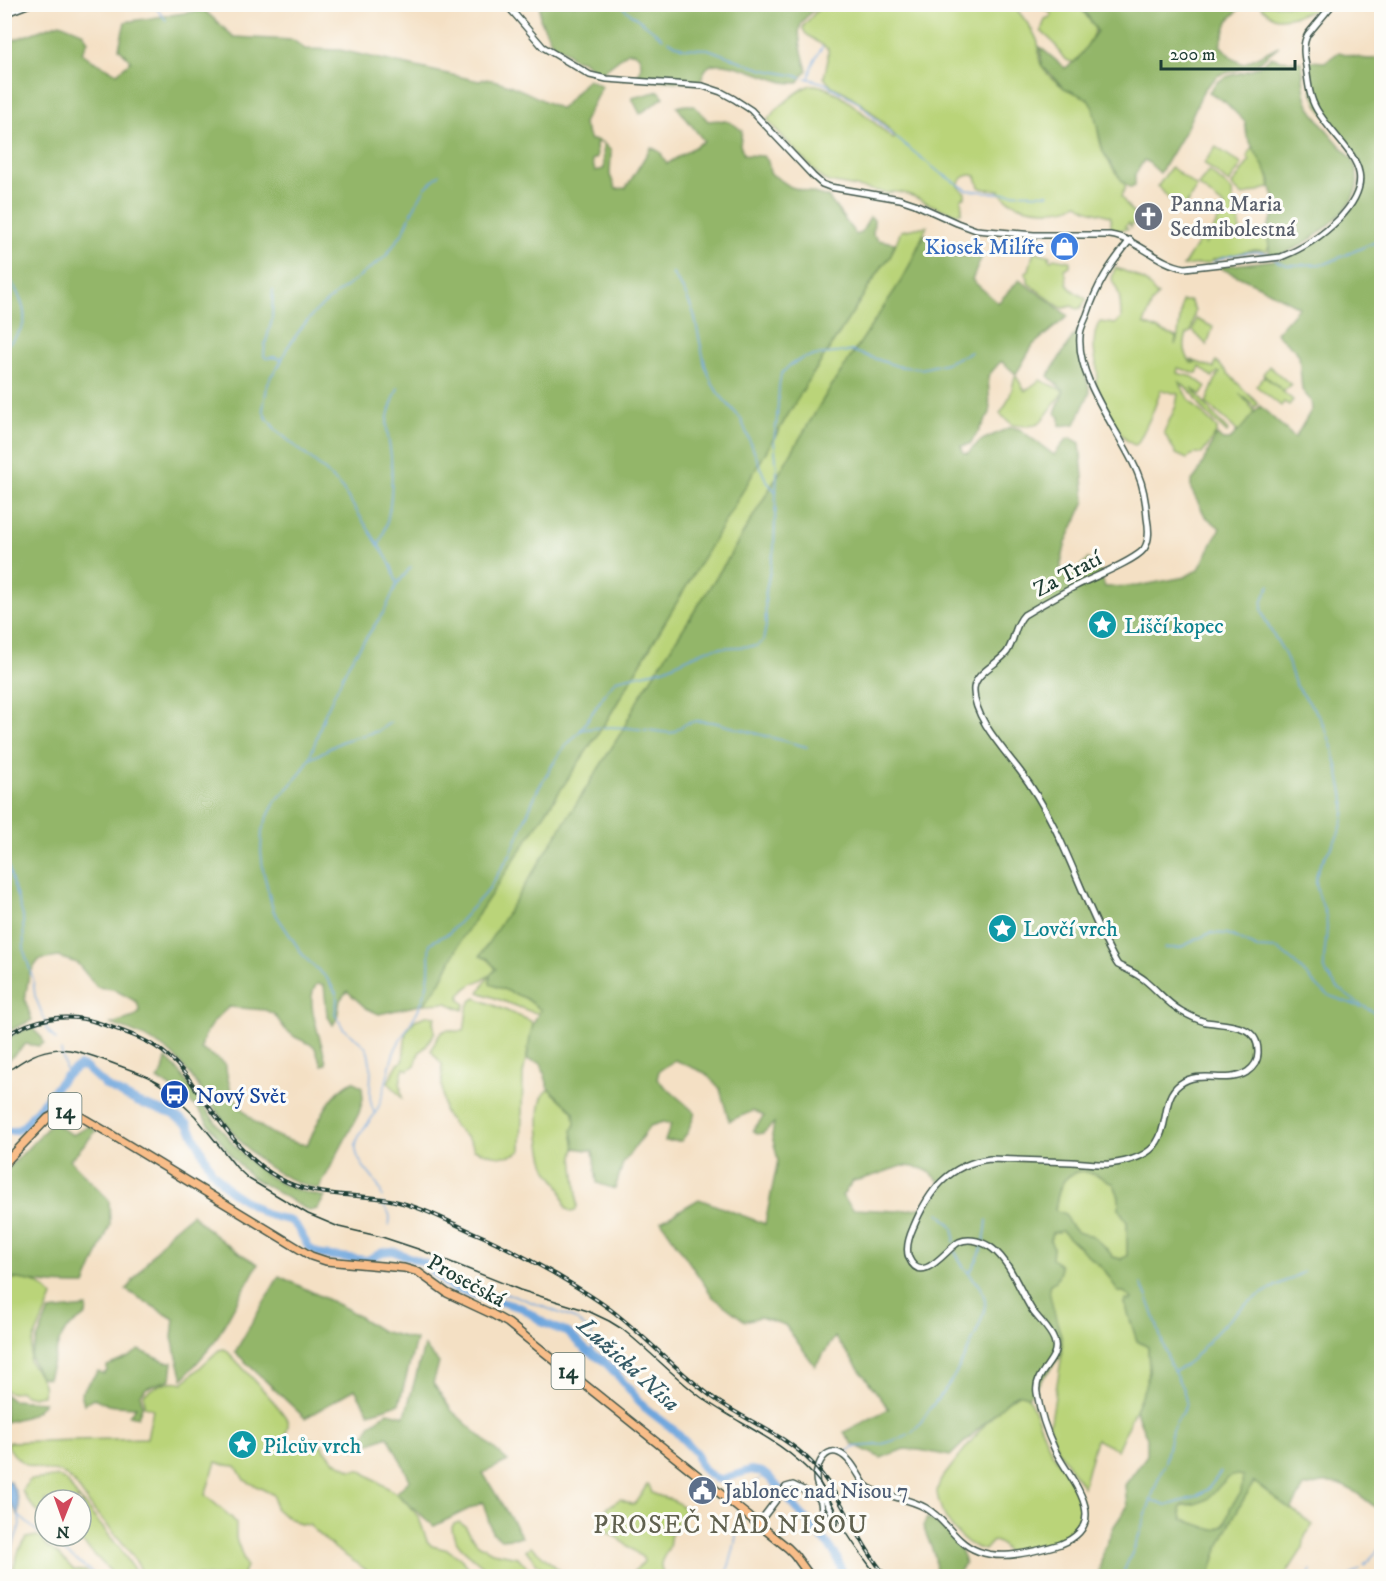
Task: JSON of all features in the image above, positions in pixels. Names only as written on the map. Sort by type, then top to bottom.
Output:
[{"type":"main road","name":"Prosečská","points":[[4,1164],[48,1118],[59,1112],[71,1111],[320,1260],[404,1269],[422,1274],[447,1293],[508,1323],[794,1554],[810,1576]]},
{"type":"street","points":[[4,14],[30,4]]},
{"type":"street","points":[[506,4],[543,47],[590,75],[607,79],[703,86],[734,99],[751,110],[822,184],[915,204],[957,224],[976,230],[1034,235],[1121,237],[1172,264],[1185,268],[1281,257],[1300,249],[1347,211],[1358,193],[1360,178],[1358,163],[1325,121],[1312,100],[1304,50],[1308,34],[1334,4]]},
{"type":"street","name":"Za Tratí","points":[[758,1524],[786,1487],[793,1485],[818,1497],[821,1502],[823,1520],[827,1524],[834,1524],[831,1509],[816,1481],[820,1461],[828,1453],[834,1452],[840,1453],[849,1461],[869,1488],[917,1503],[942,1520],[958,1539],[980,1552],[1007,1556],[1069,1541],[1085,1521],[1085,1501],[1050,1437],[1036,1392],[1039,1377],[1054,1355],[1054,1339],[1032,1310],[1011,1271],[994,1250],[980,1241],[967,1240],[958,1243],[932,1267],[921,1269],[912,1264],[907,1255],[909,1236],[925,1202],[939,1183],[962,1167],[990,1159],[1109,1164],[1145,1154],[1158,1140],[1163,1130],[1170,1095],[1179,1084],[1192,1077],[1224,1077],[1244,1074],[1256,1062],[1258,1051],[1256,1042],[1243,1029],[1206,1022],[1179,1010],[1145,980],[1118,965],[1085,901],[1064,847],[1045,809],[997,741],[977,706],[975,696],[976,682],[1006,653],[1013,641],[1020,619],[1075,586],[1131,559],[1145,548],[1149,534],[1141,483],[1131,458],[1098,401],[1081,356],[1080,338],[1098,284],[1130,240]]},
{"type":"green space","points":[[1080,4],[1243,5],[1228,21],[1220,45],[1233,59],[1243,64],[1279,46],[1255,65],[1219,75],[1204,89],[1186,129],[1160,173],[1144,160],[1135,175],[1135,186],[1131,188],[1120,178],[1103,152],[1093,108],[1087,98],[1064,88],[1042,66],[1040,47],[1065,68],[1077,60],[1097,31]]},
{"type":"green space","points":[[540,5],[819,5],[805,18],[800,27],[800,42],[807,70],[798,83],[782,82],[743,68],[714,64],[708,67],[700,84],[637,78],[641,61],[640,57],[633,52],[628,52],[599,74],[582,60],[573,59],[564,50],[553,45],[540,19]]},
{"type":"green space","points":[[822,5],[1013,5],[1036,39],[1040,61],[1046,72],[1065,88],[1090,101],[1104,152],[1113,169],[1125,184],[1121,197],[1136,217],[1131,227],[1129,223],[1125,226],[1128,229],[1111,231],[1111,217],[1085,209],[1077,203],[1054,210],[1018,205],[1007,199],[1000,193],[1000,190],[979,187],[976,176],[973,175],[965,177],[959,183],[958,186],[965,193],[965,197],[961,198],[961,213],[956,214],[900,192],[888,193],[822,179],[768,119],[807,86],[821,86],[832,91],[854,106],[893,139],[896,137],[866,108],[832,86],[824,77],[828,49],[806,34],[803,29]]},
{"type":"green space","points":[[1039,5],[1079,5],[1094,27],[1095,30],[1089,43],[1074,62],[1065,59],[1041,31],[1045,19],[1052,14]]},
{"type":"green space","points":[[1259,5],[1321,5],[1322,7],[1305,13],[1278,18],[1270,15]]},
{"type":"green space","points":[[204,10],[234,37],[293,40],[305,49],[340,50],[479,81],[482,79],[501,82],[561,109],[588,79],[602,86],[583,123],[590,140],[601,142],[596,143],[597,157],[592,160],[595,171],[604,169],[603,143],[611,151],[610,175],[616,189],[626,188],[651,147],[660,152],[667,164],[704,141],[677,107],[692,105],[708,121],[726,121],[738,127],[742,131],[740,145],[744,155],[763,156],[768,161],[770,173],[791,187],[828,197],[856,235],[861,233],[870,217],[874,220],[873,235],[878,240],[895,243],[890,257],[802,391],[607,720],[462,938],[441,981],[424,1004],[379,1014],[366,1008],[347,991],[340,1000],[337,1018],[333,1025],[327,1015],[324,985],[317,984],[312,1000],[326,1064],[322,1065],[314,1046],[295,1037],[285,1029],[274,1014],[265,1010],[229,1007],[207,1031],[201,1049],[225,1064],[232,1092],[245,1112],[263,1128],[295,1143],[307,1145],[325,1109],[344,1086],[353,1081],[362,1087],[363,1099],[359,1113],[319,1189],[280,1174],[264,1164],[238,1139],[191,1075],[174,1056],[148,1039],[111,1024],[134,1017],[140,1012],[137,1002],[113,989],[97,987],[77,963],[58,957],[39,960],[29,974],[25,1000],[32,1020],[5,1033],[5,38],[8,42],[60,23],[82,32],[88,41],[82,53],[117,73],[131,61],[119,48],[125,22]]},
{"type":"green space","points":[[1339,52],[1366,59],[1381,57],[1381,1512],[1347,1487],[1331,1483],[1304,1487],[1291,1510],[1254,1482],[1222,1539],[1210,1576],[1098,1576],[1103,1553],[1114,1526],[1127,1507],[1125,1485],[1147,1455],[1147,1438],[1135,1410],[1149,1371],[1148,1347],[1137,1341],[1125,1304],[1126,1300],[1132,1299],[1124,1292],[1118,1292],[1106,1272],[1062,1231],[1052,1233],[1050,1240],[1053,1247],[1052,1258],[1060,1266],[1060,1272],[1056,1281],[1049,1287],[1061,1336],[1062,1354],[1028,1397],[1020,1394],[1011,1398],[950,1456],[904,1449],[881,1458],[852,1444],[844,1432],[889,1409],[835,1337],[815,1366],[785,1325],[760,1317],[745,1321],[713,1297],[661,1221],[699,1199],[765,1224],[778,1160],[772,1136],[774,1123],[763,1133],[757,1134],[753,1130],[764,1116],[753,1111],[729,1121],[720,1089],[705,1073],[675,1060],[659,1071],[657,1079],[695,1113],[688,1132],[681,1141],[665,1141],[671,1124],[663,1122],[650,1126],[623,1163],[615,1189],[597,1183],[593,1151],[575,1148],[572,1130],[575,1124],[574,1112],[549,1089],[541,1063],[527,1060],[532,1027],[541,1010],[525,998],[490,984],[490,975],[496,969],[488,959],[480,956],[621,733],[640,696],[726,562],[827,393],[905,275],[924,235],[930,236],[929,242],[946,253],[982,256],[972,280],[998,303],[1019,280],[1068,316],[1033,345],[1016,374],[1001,361],[988,376],[990,413],[970,444],[961,446],[964,453],[968,453],[980,441],[1011,427],[1019,429],[1054,455],[1067,439],[1071,438],[1080,443],[1085,501],[1066,542],[1061,563],[1061,571],[1067,579],[1088,559],[1099,569],[1105,587],[1138,586],[1185,577],[1199,569],[1220,528],[1205,516],[1191,489],[1191,482],[1198,473],[1216,435],[1223,440],[1230,440],[1260,406],[1295,438],[1312,409],[1311,401],[1302,390],[1299,355],[1276,333],[1299,307],[1218,267],[1283,259],[1301,251],[1335,226],[1357,199],[1362,176],[1360,161],[1318,106],[1312,91],[1309,61],[1325,62]],"holes":[[[902,1166],[926,1170],[943,1186],[927,1207],[897,1211],[853,1209],[842,1196],[853,1181]],[[1082,1171],[1097,1175],[1114,1184],[1119,1197],[1119,1209],[1127,1222],[1127,1256],[1121,1259],[1113,1257],[1091,1235],[1077,1232],[1071,1227],[1065,1214],[1055,1210],[1061,1185],[1075,1173]],[[1232,1476],[1243,1476],[1241,1493],[1231,1506],[1223,1526],[1213,1530],[1182,1519],[1180,1509],[1183,1505],[1195,1504],[1207,1499]]]},
{"type":"green space","points":[[1271,57],[1302,62],[1305,91],[1310,107],[1327,131],[1353,160],[1357,179],[1353,197],[1348,206],[1329,225],[1292,250],[1270,256],[1267,229],[1277,208],[1271,180],[1247,137],[1245,122],[1225,102],[1209,92],[1224,78],[1255,68]]},
{"type":"green space","points":[[659,91],[664,97],[640,114],[632,98]]},
{"type":"green space","points":[[1253,146],[1260,152],[1271,187],[1243,196],[1232,185],[1250,160],[1247,157]]},
{"type":"green space","points":[[1216,147],[1241,164],[1229,183],[1204,163]]},
{"type":"green space","points":[[1171,167],[1197,187],[1181,213],[1158,186]]},
{"type":"green space","points":[[1209,171],[1232,191],[1233,206],[1239,214],[1240,235],[1267,234],[1269,246],[1267,251],[1255,250],[1209,263],[1183,266],[1201,238],[1205,245],[1225,207],[1198,185]]},
{"type":"green space","points":[[927,226],[905,275],[827,393],[726,562],[640,696],[621,733],[481,956],[488,959],[496,969],[491,984],[525,998],[541,1010],[538,1013],[532,1012],[479,992],[489,976],[463,991],[459,999],[465,1004],[463,1010],[447,1003],[424,1004],[441,981],[462,938],[607,720],[802,391],[890,257],[901,231]]},
{"type":"green space","points":[[1034,251],[1050,256],[1048,258],[1051,260],[1054,258],[1070,261],[1070,266],[1064,269],[1068,286],[1086,299],[1080,308],[1060,307],[1028,283],[1026,272],[1029,270]]},
{"type":"green space","points":[[1115,268],[1142,280],[1158,295],[1152,303],[1144,324],[1176,337],[1175,345],[1182,301],[1190,301],[1195,310],[1191,332],[1187,334],[1185,345],[1191,363],[1194,363],[1191,360],[1214,368],[1216,361],[1258,404],[1255,407],[1239,393],[1254,410],[1254,415],[1238,432],[1206,403],[1220,373],[1212,377],[1200,367],[1197,373],[1178,368],[1177,373],[1193,377],[1206,387],[1201,395],[1192,388],[1228,431],[1227,433],[1203,410],[1194,395],[1180,382],[1190,401],[1217,428],[1217,432],[1202,454],[1196,453],[1187,459],[1176,454],[1164,432],[1176,406],[1178,394],[1161,390],[1152,414],[1135,445],[1118,430],[1097,389],[1098,372],[1094,348],[1096,329],[1100,322],[1115,324],[1121,319],[1120,298],[1112,280]]},
{"type":"green space","points":[[1196,319],[1213,327],[1207,345],[1193,331]]},
{"type":"green space","points":[[1077,330],[1079,349],[1090,392],[1075,424],[1060,426],[1060,417],[1055,413],[1064,391],[1048,376]]},
{"type":"green space","points":[[1269,366],[1291,385],[1284,391],[1263,374]]},
{"type":"green space","points":[[1015,376],[1025,391],[1040,380],[1064,391],[1039,423],[1028,426],[1013,425],[1000,414],[1010,396]]},
{"type":"green space","points":[[1264,376],[1293,400],[1289,405],[1284,402],[1281,406],[1256,386]]},
{"type":"green space","points":[[476,998],[531,1021],[533,1027],[523,1074],[521,1151],[516,1154],[492,1155],[474,1149],[444,1112],[442,1064],[431,1051],[438,1037],[446,1030],[464,1031],[469,1004]]},
{"type":"green space","points":[[429,1015],[436,1017],[433,1022],[435,1032],[419,1053],[415,1065],[408,1070],[404,1068],[400,1083],[402,1098],[388,1082],[398,1064],[403,1061],[406,1032],[415,1020]]},
{"type":"green space","points":[[31,1027],[44,1043],[39,1046],[26,1044],[5,1063],[5,1041]]},
{"type":"green space","points":[[166,1058],[177,1069],[223,1132],[250,1161],[280,1183],[302,1192],[325,1197],[317,1209],[309,1211],[251,1177],[232,1157],[199,1110],[186,1098],[157,1079],[163,1072]]},
{"type":"green space","points":[[549,1089],[574,1112],[575,1124],[572,1130],[575,1148],[573,1157],[577,1206],[575,1211],[571,1212],[566,1208],[560,1188],[547,1169],[542,1149],[539,1113],[544,1094]]},
{"type":"green space","points":[[52,1123],[73,1135],[89,1126],[96,1131],[70,1160],[109,1200],[110,1225],[85,1285],[52,1284],[5,1278],[5,1172]]},
{"type":"green space","points":[[1082,1171],[1097,1175],[1114,1184],[1119,1197],[1119,1209],[1127,1222],[1127,1256],[1121,1259],[1113,1257],[1107,1249],[1076,1232],[1055,1211],[1061,1185],[1069,1176]]},
{"type":"green space","points":[[192,1214],[223,1242],[258,1264],[214,1343],[183,1379],[172,1338],[174,1319],[126,1290],[169,1233]]},
{"type":"green space","points":[[1062,1231],[1106,1272],[1118,1292],[1124,1292],[1133,1299],[1125,1303],[1137,1341],[1148,1347],[1149,1371],[1145,1387],[1117,1450],[1096,1439],[1083,1487],[1057,1449],[1049,1423],[1062,1354],[1061,1336],[1049,1297],[1051,1282],[1060,1266],[1052,1258],[1053,1247],[1050,1241],[1052,1233]]},
{"type":"green space","points":[[279,1276],[347,1309],[381,1331],[416,1340],[399,1404],[369,1413],[355,1389],[305,1418],[235,1352]]},
{"type":"green space","points":[[4,1278],[38,1284],[52,1297],[32,1344],[29,1361],[42,1381],[43,1395],[34,1397],[19,1391],[13,1393],[5,1391]]},
{"type":"green space","points":[[87,1307],[86,1315],[66,1330],[59,1342],[48,1378],[40,1377],[30,1357],[49,1311]]},
{"type":"green space","points":[[424,1346],[439,1363],[433,1383],[452,1411],[508,1461],[483,1473],[522,1537],[501,1539],[492,1532],[483,1502],[434,1526],[396,1493],[410,1480],[388,1436],[355,1449],[347,1438],[362,1440],[371,1424],[388,1412],[405,1416]]},
{"type":"green space","points":[[139,1350],[166,1362],[173,1362],[171,1379],[146,1388],[141,1394],[142,1407],[138,1417],[129,1415],[136,1407],[108,1405],[94,1398],[84,1404],[81,1393],[98,1371],[103,1374],[107,1371],[107,1366]]},
{"type":"green space","points":[[219,1350],[226,1350],[279,1408],[288,1424],[286,1436],[291,1442],[295,1444],[307,1438],[318,1441],[333,1460],[351,1470],[360,1470],[399,1495],[419,1518],[427,1541],[432,1546],[448,1550],[460,1558],[473,1576],[375,1576],[333,1547],[309,1525],[300,1524],[283,1515],[275,1508],[274,1495],[244,1480],[236,1466],[216,1462],[205,1495],[236,1524],[236,1538],[246,1566],[242,1576],[143,1576],[128,1550],[93,1509],[93,1488],[78,1488],[68,1477],[60,1473],[25,1464],[8,1446],[9,1442],[147,1438],[153,1409],[144,1406],[144,1394],[167,1382],[183,1383]]},
{"type":"green space","points":[[1023,1393],[1028,1397],[1052,1452],[1079,1494],[1082,1505],[1081,1516],[1071,1534],[1055,1542],[1008,1553],[1002,1545],[995,1541],[985,1550],[968,1542],[953,1529],[942,1511],[937,1493],[938,1488],[941,1480],[991,1417],[1014,1397]]},
{"type":"green space","points":[[5,1394],[11,1400],[44,1402],[32,1414],[5,1422]]},
{"type":"green space","points":[[1229,1476],[1243,1476],[1241,1493],[1231,1506],[1226,1522],[1218,1530],[1182,1519],[1180,1509],[1183,1505],[1204,1499]]},
{"type":"green space","points":[[58,1477],[66,1481],[71,1488],[33,1488],[33,1507],[22,1491],[31,1480]]},
{"type":"green space","points":[[1254,1482],[1313,1525],[1305,1536],[1303,1548],[1285,1576],[1210,1576],[1222,1539]]},
{"type":"green space","points":[[647,1485],[652,1493],[673,1501],[685,1509],[672,1531],[669,1547],[661,1562],[664,1576],[644,1574],[636,1576],[633,1572],[644,1562],[643,1558],[598,1526],[607,1508],[620,1499],[634,1505]]},
{"type":"green space","points":[[93,1516],[135,1571],[134,1576],[115,1576],[88,1548],[93,1548]]},
{"type":"green space","points":[[927,1518],[945,1531],[960,1549],[965,1563],[957,1576],[936,1576],[935,1557],[923,1526]]},
{"type":"green space","points":[[459,1522],[465,1526],[478,1544],[492,1552],[518,1557],[527,1567],[543,1576],[491,1576],[457,1542],[452,1527]]},
{"type":"green space","points":[[33,1537],[33,1548],[50,1548],[74,1570],[85,1571],[94,1576],[11,1576],[19,1550],[27,1538]]},
{"type":"green space","points":[[531,1546],[566,1576],[552,1576],[537,1564],[526,1550]]},
{"type":"water","points":[[4,1481],[10,1481],[14,1489],[19,1516],[5,1495]]},
{"type":"waterway","points":[[155,4],[166,20]]},
{"type":"waterway","points":[[618,4],[663,38]]},
{"type":"waterway","points":[[668,41],[683,48],[708,49],[761,69],[802,77]]},
{"type":"waterway","points":[[809,79],[812,65],[822,47]]},
{"type":"waterway","points":[[806,78],[824,83],[858,102],[889,132],[939,172],[967,190],[1049,194]]},
{"type":"waterway","points":[[382,1197],[381,1191],[363,1166],[356,1151],[358,1138],[375,1114],[370,1098],[371,1068],[368,1052],[364,1045],[343,1028],[335,1014],[336,993],[326,977],[305,958],[273,910],[263,870],[261,851],[262,830],[270,812],[276,801],[309,760],[324,716],[349,663],[385,610],[397,584],[387,558],[341,487],[276,430],[263,409],[271,376],[303,326],[335,295],[385,257],[404,231],[425,188],[440,174]]},
{"type":"waterway","points":[[1275,259],[1288,265],[1325,264],[1382,239]]},
{"type":"waterway","points":[[1213,263],[1225,257],[1242,254],[1259,253],[1272,256]]},
{"type":"waterway","points":[[4,272],[20,297],[24,312],[23,325],[4,347]]},
{"type":"waterway","points":[[376,1112],[395,1050],[425,993],[429,976],[430,943],[449,933],[488,890],[511,853],[537,791],[553,764],[580,731],[609,688],[616,680],[664,669],[706,650],[756,646],[763,641],[766,626],[765,596],[774,549],[776,492],[764,476],[741,419],[712,383],[705,365],[694,314],[685,293],[672,273]]},
{"type":"waterway","points":[[273,290],[272,320],[264,356],[282,360]]},
{"type":"waterway","points":[[776,492],[777,470],[774,440],[779,386],[781,374],[790,365],[804,358],[852,351],[897,366],[921,369],[946,363],[971,352]]},
{"type":"waterway","points":[[379,545],[387,524],[392,491],[387,419],[398,388]]},
{"type":"waterway","points":[[398,583],[411,567]]},
{"type":"waterway","points":[[1270,585],[1262,603],[1264,618],[1287,659],[1296,685],[1326,730],[1343,793],[1344,815],[1340,829],[1321,863],[1316,879],[1327,923],[1325,971],[1345,994],[1382,1016]]},
{"type":"waterway","points":[[581,730],[614,727],[670,733],[685,724],[696,721],[713,722],[807,747]]},
{"type":"waterway","points":[[310,759],[343,741],[378,731],[391,722]]},
{"type":"waterway","points":[[4,848],[23,916],[24,951],[33,979],[35,996],[46,1028],[56,1040]]},
{"type":"waterway","points":[[1164,948],[1179,948],[1210,933],[1228,934],[1257,948],[1278,949],[1321,990],[1330,996],[1361,1007]]},
{"type":"waterway","points":[[61,1051],[67,1075]]},
{"type":"waterway","name":"Lužická Nisa","points":[[4,1131],[15,1131],[23,1127],[64,1077],[79,1066],[85,1067],[106,1086],[139,1103],[172,1114],[188,1124],[212,1171],[230,1191],[265,1214],[291,1221],[309,1248],[314,1251],[322,1255],[367,1260],[383,1252],[392,1251],[425,1263],[447,1285],[455,1289],[522,1308],[544,1323],[568,1333],[587,1351],[604,1361],[644,1407],[674,1430],[696,1453],[704,1470],[716,1479],[751,1470],[762,1472],[771,1479],[835,1553],[844,1576]]},
{"type":"waterway","points":[[383,1203],[389,1214],[389,1226]]},
{"type":"waterway","points":[[939,1213],[953,1229],[954,1242]]},
{"type":"waterway","points":[[970,1272],[982,1248],[987,1220]]},
{"type":"waterway","points":[[844,1454],[853,1448],[886,1443],[912,1432],[944,1391],[964,1359],[981,1319],[985,1301],[979,1286],[954,1250]]},
{"type":"waterway","points":[[1165,1462],[1172,1430],[1186,1401],[1183,1389],[1174,1372],[1191,1360],[1246,1304],[1304,1272]]},
{"type":"waterway","points":[[1141,1284],[1174,1372]]},
{"type":"waterway","points":[[466,1292],[469,1288],[488,1293],[513,1295],[575,1319],[592,1333],[591,1343],[595,1355]]},
{"type":"waterway","points":[[1122,1576],[1164,1465]]},
{"type":"waterway","points":[[1152,1500],[1166,1506],[1195,1497],[1208,1489],[1221,1472]]},
{"type":"waterway","points":[[738,1505],[744,1493],[765,1474]]},
{"type":"waterway","points":[[725,1576],[735,1544],[737,1510]]},
{"type":"waterway","points":[[19,1516],[97,1576]]},
{"type":"waterway","points":[[7,1576],[13,1545],[20,1525],[19,1516]]},
{"type":"waterway","points":[[1364,1565],[1382,1546]]},
{"type":"waterway","points":[[1350,1576],[1360,1569]]},
{"type":"waterway","points":[[1308,1576],[1311,1570]]},
{"type":"tram line","points":[[4,1074],[32,1056],[56,1049],[81,1052],[142,1074],[160,1083]]},
{"type":"tram line","points":[[152,1079],[195,1116],[237,1168],[249,1179],[308,1214],[339,1227],[382,1237],[418,1249],[520,1290],[588,1311],[622,1329],[702,1398],[775,1443],[802,1463],[823,1487],[845,1530],[877,1576]]},
{"type":"railway","points":[[4,1037],[38,1021],[62,1018],[87,1020],[135,1036],[161,1050],[176,1063],[242,1149],[264,1169],[277,1177],[290,1184],[318,1192],[390,1200],[412,1206],[497,1243],[578,1288],[615,1313],[715,1399],[789,1443],[811,1462],[832,1489],[886,1576]]},
{"type":"place","name":"Panna Maria Sedmibolestná","points":[[1149,216]]},
{"type":"place","name":"Kiosek Milíře","points":[[1065,246]]},
{"type":"place","name":"Liščí kopec","points":[[1103,625]]},
{"type":"place","name":"Lovčí vrch","points":[[1002,928]]},
{"type":"place","name":"Nový Svět","points":[[175,1095]]},
{"type":"place","name":"Pilcův vrch","points":[[242,1445]]},
{"type":"place","name":"Jablonec nad Nisou 7","points":[[703,1490]]},
{"type":"district","name":"PROSEČ NAD NISOU","points":[[731,1524]]}]
